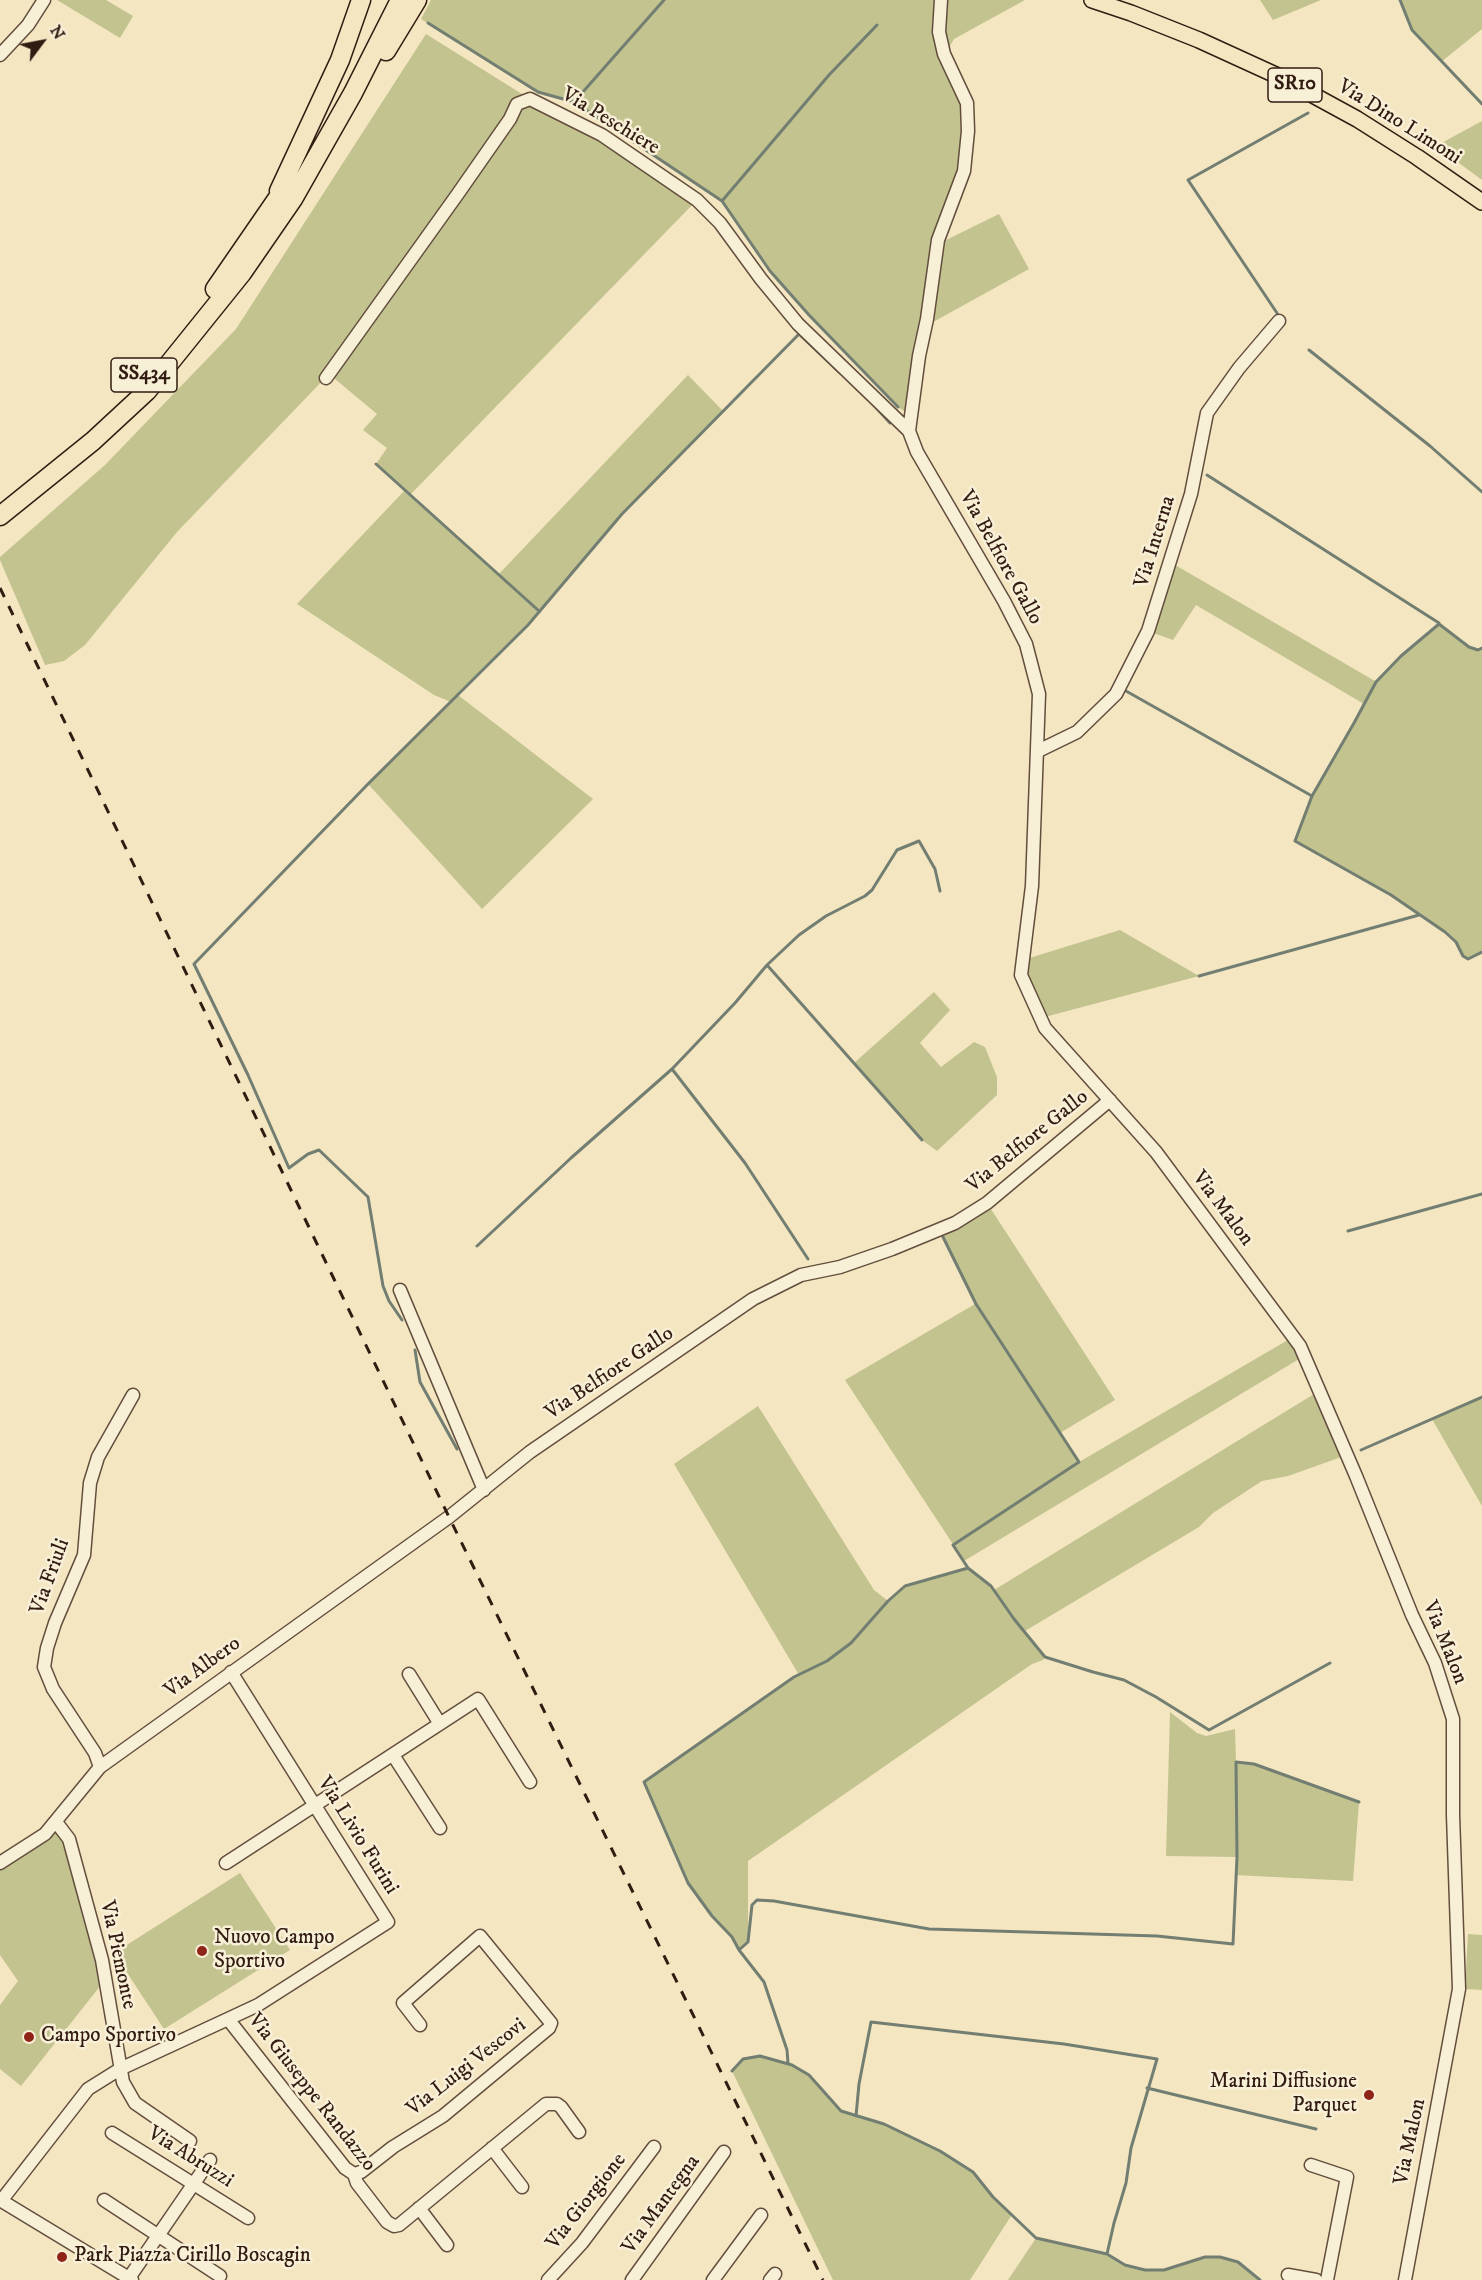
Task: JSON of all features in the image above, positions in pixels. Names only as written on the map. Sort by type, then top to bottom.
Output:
[{"type":"highway","points":[[269,212],[340,60],[361,0]]},
{"type":"highway","name":"SS434","points":[[0,516],[138,382],[204,305],[311,147],[334,107],[387,0]]},
{"type":"highway","name":"SS434","points":[[0,503],[28,487],[93,441],[147,391],[243,273],[293,199],[353,93],[400,0]]},
{"type":"highway","points":[[243,273],[257,263],[296,208],[417,0]]},
{"type":"main road","name":"Via Dino Limoni","points":[[1092,0],[1191,37],[1280,77],[1357,119],[1482,202]]},
{"type":"street","points":[[0,55],[27,25],[44,0]]},
{"type":"street","name":"Via Peschiere","points":[[909,431],[938,240],[964,171],[968,131],[967,103],[944,54],[939,32],[941,0]]},
{"type":"street","name":"Via Peschiere","points":[[326,378],[464,186],[510,119],[517,104],[530,99],[602,135],[697,200],[720,223],[798,324],[909,431],[917,452]]},
{"type":"street","name":"Via Interna","points":[[1038,751],[1077,732],[1116,694],[1148,631],[1191,494],[1207,413],[1239,368],[1280,321]]},
{"type":"street","name":"Via Belfiore Gallo","points":[[444,1520],[530,1452],[753,1299],[801,1275],[840,1267],[940,1230],[987,1203],[1110,1100],[1045,1028],[1021,975],[1032,886],[1039,694],[1026,644],[1004,601],[917,452]]},
{"type":"street","name":"Via Malon","points":[[1110,1100],[1156,1152],[1300,1346],[1412,1615],[1435,1663],[1453,1719],[1453,1815],[1459,1989],[1405,2280]]},
{"type":"street","points":[[400,1290],[484,1490]]},
{"type":"street","name":"Via Friuli","points":[[100,1767],[95,1754],[53,1689],[44,1668],[47,1648],[55,1623],[84,1555],[90,1483],[98,1457],[133,1395]]},
{"type":"street","name":"Via Albero","points":[[0,1863],[40,1839],[100,1767],[444,1520]]},
{"type":"street","name":"Via Livio Furini","points":[[228,2019],[258,2005],[388,1922],[231,1672]]},
{"type":"street","points":[[409,1674],[440,1724]]},
{"type":"street","points":[[226,1863],[478,1699],[530,1782]]},
{"type":"street","points":[[393,1755],[440,1828]]},
{"type":"street","name":"Via Piemonte","points":[[56,1822],[69,1839],[102,1960],[123,2082],[135,2103],[190,2141]]},
{"type":"street","name":"Via Luigi Vescovi","points":[[354,2174],[361,2172],[393,2147],[443,2116],[549,2028],[551,2023],[480,1936],[404,2003],[420,2025]]},
{"type":"street","name":"Via Giuseppe Randazzo","points":[[1,2201],[78,2098],[97,2082],[228,2019],[345,2168],[354,2174],[357,2183],[389,2224],[399,2225],[419,2208]]},
{"type":"street","points":[[447,2245],[419,2208],[546,2104],[561,2107],[579,2132]]},
{"type":"street","name":"Via Abruzzi","points":[[112,2133],[248,2218]]},
{"type":"street","points":[[492,2148],[522,2187]]},
{"type":"street","name":"Via Giorgione","points":[[548,2280],[582,2243],[654,2148]]},
{"type":"street","name":"Via Mantegna","points":[[632,2280],[724,2152]]},
{"type":"street","points":[[1,2201],[131,2279],[157,2234],[210,2160]]},
{"type":"street","points":[[1311,2165],[1347,2176],[1327,2280]]},
{"type":"street","points":[[104,2200],[220,2276]]},
{"type":"street","points":[[712,2280],[761,2215]]},
{"type":"street","points":[[1288,2275],[1316,2280]]},
{"type":"green space","points":[[57,0],[106,0],[133,16],[120,38]]},
{"type":"green space","points":[[431,0],[1025,0],[954,39],[945,54],[967,103],[964,171],[938,244],[999,214],[1029,269],[926,326],[910,415],[898,407],[770,271],[722,201],[574,102],[538,92],[421,19]]},
{"type":"green space","points":[[1260,0],[1321,0],[1273,20]]},
{"type":"green space","points":[[1400,0],[1482,0],[1482,29],[1441,62],[1412,30]]},
{"type":"green space","points":[[426,34],[530,99],[602,135],[697,200],[410,495],[498,575],[688,375],[723,411],[622,514],[539,612],[458,695],[593,799],[482,909],[368,784],[451,702],[434,695],[297,604],[405,490],[376,464],[387,448],[363,430],[377,414],[329,374],[177,532],[85,645],[64,661],[45,665],[0,560],[0,557],[105,465],[236,329]]},
{"type":"green space","points":[[1482,121],[1482,180],[1436,146]]},
{"type":"green space","points":[[1170,562],[1375,681],[1439,624],[1469,647],[1478,650],[1482,648],[1482,952],[1468,959],[1463,956],[1456,942],[1445,932],[1391,895],[1295,841],[1312,796],[1364,704],[1196,605],[1173,640],[1148,631]]},
{"type":"green space","points":[[1120,930],[1199,976],[1041,1018],[1021,975],[1023,960]]},
{"type":"green space","points":[[934,992],[950,1010],[920,1043],[941,1067],[974,1042],[985,1047],[997,1077],[997,1095],[937,1151],[922,1140],[854,1063]]},
{"type":"green space","points":[[987,1203],[1115,1400],[1060,1433],[1079,1462],[1293,1337],[1304,1356],[964,1561],[845,1380],[975,1304],[940,1230]]},
{"type":"green space","points":[[1319,1391],[1347,1455],[1288,1476],[1262,1481],[1213,1513],[1199,1527],[1025,1631],[1045,1657],[1043,1660],[1032,1664],[748,1861],[748,1942],[739,1950],[732,1937],[712,1916],[688,1883],[644,1782],[799,1675],[674,1464],[758,1406],[874,1590],[888,1601],[905,1586],[968,1568],[994,1590]]},
{"type":"green space","points":[[1482,1397],[1482,1506],[1432,1419]]},
{"type":"green space","points":[[1170,1712],[1197,1733],[1206,1736],[1235,1729],[1236,1762],[1254,1764],[1359,1802],[1353,1881],[1235,1875],[1236,1857],[1166,1856]]},
{"type":"green space","points":[[58,1830],[66,1842],[90,1923],[101,1985],[21,2086],[0,2069],[0,2005],[18,1981],[0,1955],[0,1867],[36,1847]]},
{"type":"green space","name":"Nuovo Campo Sportivo","points":[[240,1873],[290,1950],[164,2029],[114,1953]]},
{"type":"green space","points":[[1468,1934],[1482,1935],[1482,1990],[1465,1989]]},
{"type":"green space","points":[[760,2056],[788,2063],[809,2075],[841,2111],[884,2124],[940,2151],[973,2172],[1011,2216],[970,2280],[833,2280],[732,2071],[743,2059]]},
{"type":"green space","points":[[1036,2238],[1107,2254],[1125,2264],[1145,2270],[1164,2270],[1205,2257],[1220,2257],[1238,2262],[1260,2280],[1008,2280]]},
{"type":"waterway","points":[[574,102],[664,0]]},
{"type":"waterway","points":[[1400,0],[1412,30],[1482,104]]},
{"type":"waterway","points":[[428,23],[538,92],[574,102],[722,201],[770,271],[898,407]]},
{"type":"waterway","points":[[722,201],[829,75],[877,25]]},
{"type":"waterway","points":[[1277,313],[1188,180],[1308,113]]},
{"type":"waterway","points":[[402,1320],[389,1301],[383,1286],[368,1197],[319,1150],[308,1154],[289,1168],[248,1075],[194,964],[368,784],[528,625],[622,514],[799,334],[839,372]]},
{"type":"waterway","points":[[1309,350],[1430,446],[1482,492]]},
{"type":"waterway","points":[[870,401],[890,423]]},
{"type":"waterway","points":[[376,464],[539,611]]},
{"type":"waterway","points":[[1207,475],[1439,623]]},
{"type":"waterway","points":[[1482,648],[1478,650],[1469,647],[1439,624],[1401,656],[1376,682],[1312,796],[1295,841],[1391,895],[1445,932],[1456,942],[1463,956],[1468,959],[1482,952]]},
{"type":"waterway","points":[[1126,691],[1312,796]]},
{"type":"waterway","points":[[477,1246],[571,1158],[672,1069],[735,1003],[767,965],[799,935],[826,916],[872,890],[897,850],[919,841],[935,869],[940,891]]},
{"type":"waterway","points":[[1199,976],[1419,915]]},
{"type":"waterway","points":[[767,965],[922,1140]]},
{"type":"waterway","points":[[672,1069],[745,1163],[808,1259]]},
{"type":"waterway","points":[[1348,1231],[1482,1194]]},
{"type":"waterway","points":[[943,1237],[976,1304],[1079,1462],[953,1545],[968,1568]]},
{"type":"waterway","points":[[415,1350],[420,1382],[457,1449]]},
{"type":"waterway","points":[[1361,1450],[1482,1397]]},
{"type":"waterway","points":[[739,1950],[732,1937],[712,1916],[688,1883],[644,1782],[794,1677],[827,1661],[851,1643],[888,1601],[905,1586],[968,1568],[991,1586],[1045,1657],[1124,1680],[1209,1730],[1330,1663]]},
{"type":"waterway","points":[[788,2063],[787,2050],[764,1982],[739,1950],[748,1942],[752,1905],[757,1900],[774,1901],[929,1929],[1157,1936],[1233,1944],[1237,1857],[1236,1762],[1254,1764],[1359,1802]]},
{"type":"waterway","points":[[856,2116],[859,2084],[871,2022],[1064,2044],[1157,2059],[1131,2148],[1126,2183],[1107,2254]]},
{"type":"waterway","points":[[732,2071],[743,2059],[760,2056],[792,2065],[809,2075],[841,2111],[884,2124],[940,2151],[973,2172],[993,2197],[1036,2238],[1107,2254],[1125,2265],[1145,2270],[1164,2270],[1205,2257],[1220,2257],[1238,2262],[1260,2280]]},
{"type":"waterway","points":[[1147,2088],[1316,2129]]},
{"type":"railway","points":[[0,588],[449,1517],[823,2280]]},
{"type":"place","name":"Nuovo Campo Sportivo","points":[[202,1951]]},
{"type":"place","name":"Campo Sportivo","points":[[29,2037]]},
{"type":"place","name":"Marini Diffusione Parquet","points":[[1369,2095]]},
{"type":"place","name":"Park Piazza Cirillo Boscagin","points":[[62,2257]]}]
